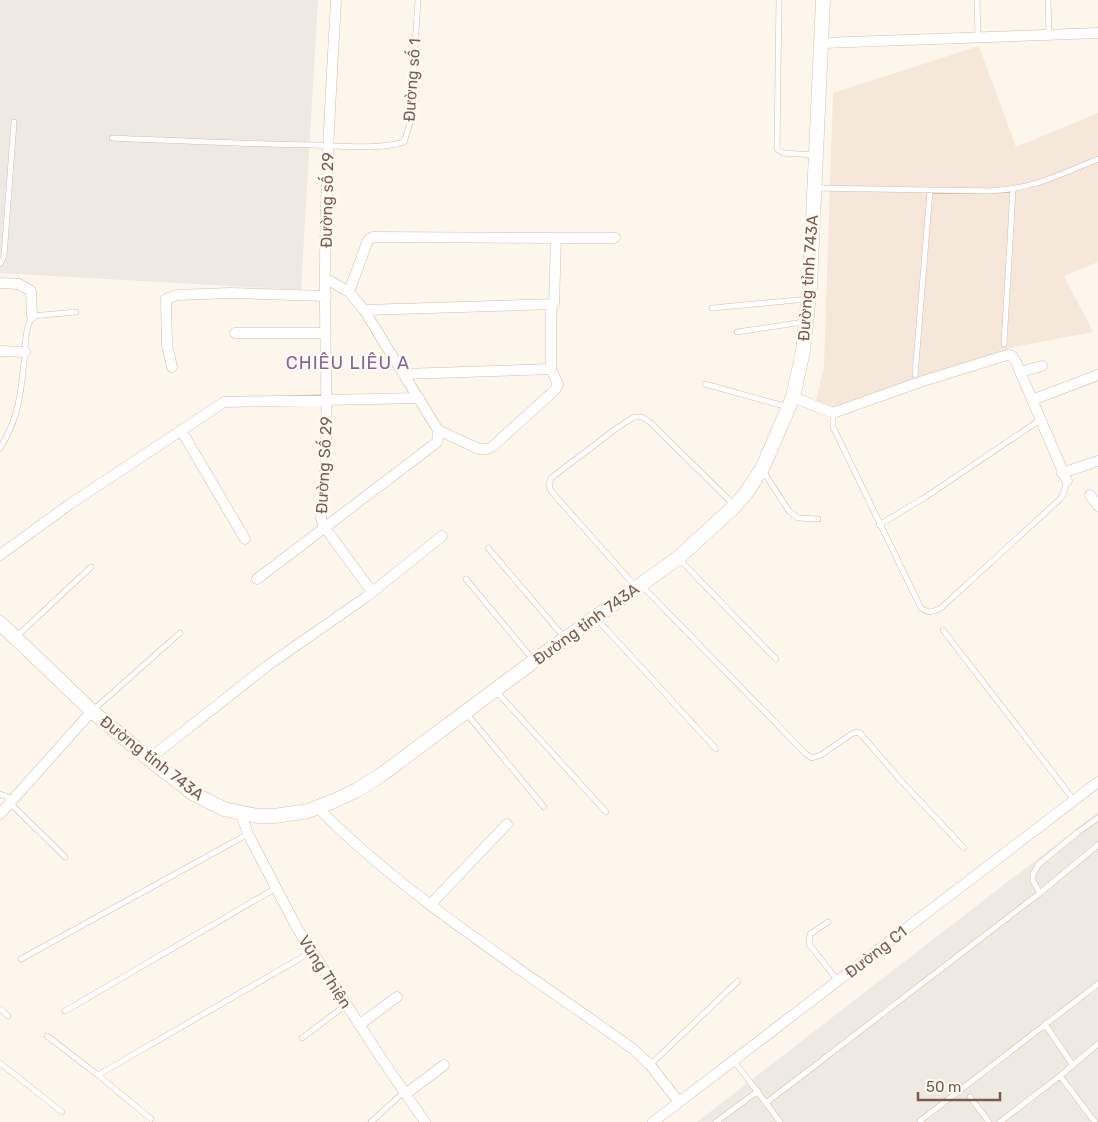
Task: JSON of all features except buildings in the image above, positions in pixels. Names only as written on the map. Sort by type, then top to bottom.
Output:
[{"type":"main road","name":"Đường tỉnh 743A","points":[[0,623],[92,711],[194,794],[224,809],[241,814],[274,816],[318,808],[357,790],[381,775],[534,661],[678,558],[735,506],[762,469],[791,402],[800,368],[809,298],[824,0]]},
{"type":"street","name":"Đường số 29","points":[[327,400],[325,278],[328,146],[336,0]]},
{"type":"street","points":[[822,43],[1098,33]]},
{"type":"street","points":[[349,292],[368,240],[373,237],[615,238]]},
{"type":"street","points":[[364,310],[555,303],[556,238]]},
{"type":"street","points":[[257,579],[436,443],[438,439],[438,430],[364,310],[349,292],[325,278]]},
{"type":"street","points":[[0,283],[19,284],[31,291],[32,316]]},
{"type":"street","points":[[172,367],[167,344],[166,299],[177,294],[230,293],[326,296]]},
{"type":"street","points":[[438,430],[479,448],[487,449],[493,446],[555,390],[558,384],[551,369],[551,304]]},
{"type":"street","points":[[235,332],[326,333]]},
{"type":"street","points":[[0,351],[25,352]]},
{"type":"street","points":[[791,402],[833,413],[920,382],[1007,355],[1012,356],[1015,360],[1065,477],[1098,461]]},
{"type":"street","points":[[1020,372],[1042,366]]},
{"type":"street","points":[[403,374],[551,369]]},
{"type":"street","points":[[1032,400],[1098,375]]},
{"type":"street","points":[[0,556],[70,504],[224,402],[419,398]]},
{"type":"street","name":"Đường Số 29","points":[[326,528],[321,518],[326,480],[327,400]]},
{"type":"street","points":[[181,430],[245,539]]},
{"type":"street","points":[[1090,495],[1098,506]]},
{"type":"street","name":"Đường số 29","points":[[326,528],[372,592]]},
{"type":"street","points":[[149,759],[268,666],[372,592],[442,536]]},
{"type":"street","points":[[0,814],[92,711]]},
{"type":"street","name":"Đường C1","points":[[652,1122],[1073,799],[1098,782]]},
{"type":"street","points":[[318,808],[357,845],[430,904],[633,1049],[650,1065],[679,1102]]},
{"type":"street","name":"Vũng Thiện","points":[[241,814],[248,834],[311,952],[425,1122]]},
{"type":"street","points":[[430,904],[507,824]]},
{"type":"street","points":[[359,1025],[397,997]]},
{"type":"street","points":[[406,1092],[444,1065]]},
{"type":"lane","name":"Đường số 1","points":[[328,146],[391,146],[404,142],[410,123],[418,0]]},
{"type":"lane","points":[[779,0],[778,149],[783,153],[816,156]]},
{"type":"lane","points":[[977,0],[978,37]]},
{"type":"lane","points":[[1048,0],[1049,35]]},
{"type":"lane","points":[[0,264],[4,256],[14,122]]},
{"type":"lane","points":[[112,138],[328,146]]},
{"type":"lane","points":[[814,188],[930,191],[1013,190],[1051,179],[1098,159]]},
{"type":"lane","points":[[1004,344],[1013,190]]},
{"type":"lane","points":[[915,375],[930,191]]},
{"type":"lane","points":[[712,308],[809,298]]},
{"type":"lane","points":[[0,448],[10,432],[20,399],[26,329],[32,316],[76,312]]},
{"type":"lane","points":[[737,332],[807,321]]},
{"type":"lane","points":[[706,384],[791,402]]},
{"type":"lane","points":[[833,413],[833,427],[921,608],[933,612],[942,607],[1059,500],[1063,495],[1065,477]]},
{"type":"lane","points":[[735,506],[651,422],[642,417],[634,417],[617,428],[551,478],[549,485],[552,491],[639,586],[806,754],[812,758],[821,755],[854,733],[860,732],[903,783],[964,848]]},
{"type":"lane","points":[[879,524],[924,498],[1040,420]]},
{"type":"lane","points":[[762,469],[790,510],[798,518],[818,520]]},
{"type":"lane","points":[[488,548],[565,639]]},
{"type":"lane","points":[[678,558],[776,659]]},
{"type":"lane","points":[[15,637],[91,567]]},
{"type":"lane","points":[[466,579],[534,661]]},
{"type":"lane","points":[[595,617],[716,749]]},
{"type":"lane","points":[[942,630],[1073,799]]},
{"type":"lane","points":[[92,711],[180,633]]},
{"type":"lane","points":[[495,691],[606,812]]},
{"type":"lane","points":[[466,712],[544,807]]},
{"type":"lane","points":[[0,794],[11,801],[65,857]]},
{"type":"lane","points":[[1040,893],[1032,881],[1033,874],[1038,865],[1098,818]]},
{"type":"lane","points":[[21,959],[248,834]]},
{"type":"lane","points":[[766,1103],[1040,893],[1098,846]]},
{"type":"lane","points":[[65,1011],[276,888]]},
{"type":"lane","points":[[828,922],[810,934],[809,944],[838,981]]},
{"type":"lane","points":[[98,1075],[311,952]]},
{"type":"lane","points":[[650,1065],[738,981]]},
{"type":"lane","points":[[920,1121],[1098,984]]},
{"type":"lane","points":[[302,1038],[346,1005]]},
{"type":"lane","points":[[0,1009],[8,1016]]},
{"type":"lane","points":[[1045,1024],[1072,1064]]},
{"type":"lane","points":[[47,1036],[151,1119]]},
{"type":"lane","points":[[1000,1122],[1098,1044]]},
{"type":"lane","points":[[733,1060],[780,1122]]},
{"type":"lane","points":[[0,1072],[2,1064],[62,1112]]},
{"type":"lane","points":[[1060,1076],[1095,1122]]},
{"type":"lane","points":[[716,1122],[758,1091]]},
{"type":"lane","points":[[371,1122],[406,1092]]},
{"type":"lane","points":[[970,1097],[989,1122]]},
{"type":"shaded area","points":[[0,0],[318,0],[301,290],[0,273]]},
{"type":"shaded area","points":[[979,46],[1016,147],[1098,113],[1098,262],[1064,276],[1093,332],[1014,347],[831,411],[815,404],[824,367],[833,93]]},
{"type":"shaded area","points":[[1098,812],[1098,1122],[697,1122]]},
{"type":"district","name":"CHIÊU LIÊU A","points":[[348,363]]}]
